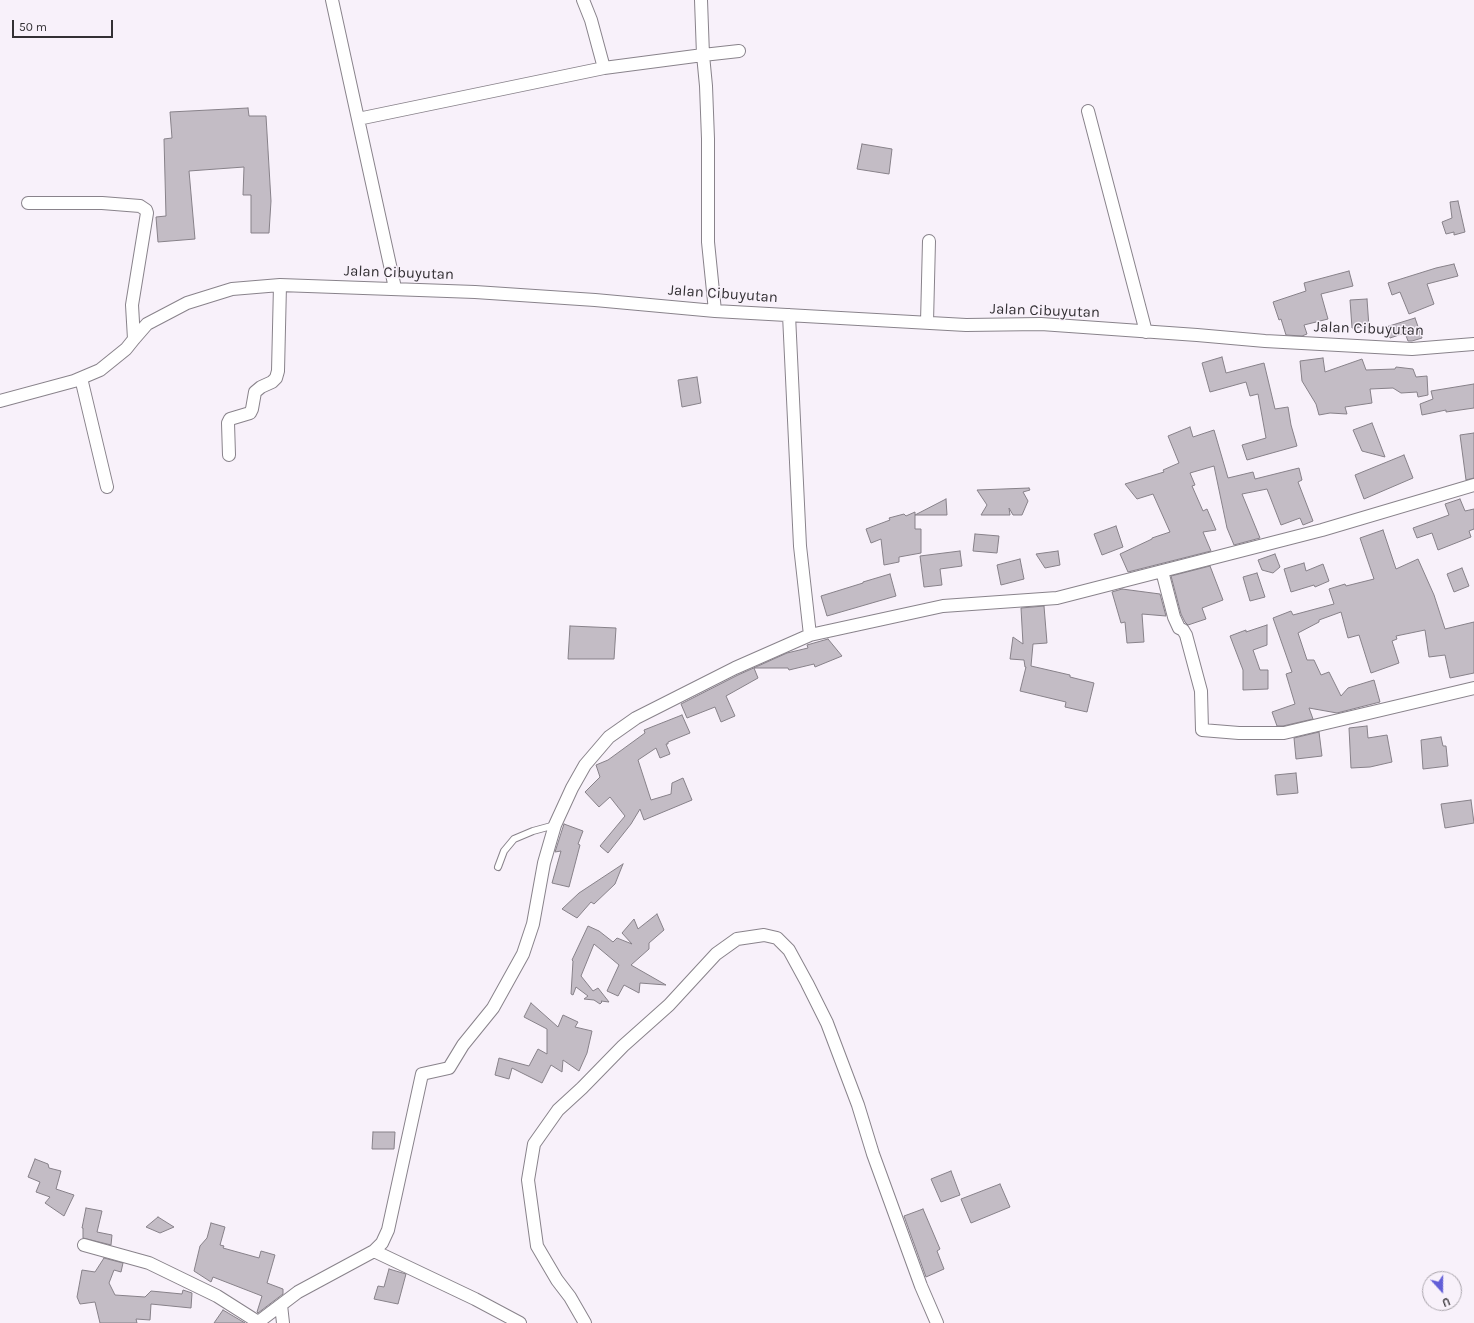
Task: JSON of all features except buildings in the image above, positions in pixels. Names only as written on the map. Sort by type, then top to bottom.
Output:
[{"type":"street","points":[[332,0],[395,288]]},
{"type":"street","points":[[583,0],[591,20],[604,68]]},
{"type":"street","points":[[701,0],[708,140],[708,242],[715,311]]},
{"type":"street","points":[[358,119],[604,68],[739,51]]},
{"type":"street","points":[[1088,111],[1146,332]]},
{"type":"street","points":[[28,202],[102,203],[140,206],[146,210],[147,216],[132,306],[134,339]]},
{"type":"street","points":[[927,322],[929,242]]},
{"type":"street","points":[[229,455],[228,422],[230,419],[250,413],[255,392],[276,378],[278,370],[280,285]]},
{"type":"street","name":"Jalan Cibuyutan","points":[[0,401],[81,378],[100,370],[117,358],[147,324],[187,303],[232,289],[280,285],[475,292],[595,300],[715,311],[966,325],[1041,324],[1146,332],[1197,334],[1265,341],[1412,349],[1474,344]]},
{"type":"street","points":[[789,315],[800,546],[810,635]]},
{"type":"street","points":[[81,378],[107,487]]},
{"type":"street","points":[[84,1245],[149,1262],[217,1296],[258,1322],[298,1292],[374,1251],[382,1243],[388,1230],[422,1074],[449,1068],[466,1041],[493,1008],[507,985],[523,954],[533,924],[544,864],[555,825],[572,788],[585,765],[609,737],[636,718],[735,668],[810,635],[943,606],[1057,598],[1322,530],[1474,485]]},
{"type":"street","points":[[1162,571],[1176,622],[1179,628],[1185,632],[1202,691],[1202,730],[1239,733],[1284,733],[1474,688]]},
{"type":"street","points":[[585,1323],[570,1297],[557,1280],[538,1246],[528,1180],[534,1144],[558,1110],[582,1088],[622,1046],[669,1005],[716,954],[737,939],[764,935],[778,938],[789,950],[808,983],[827,1022],[858,1105],[873,1154],[921,1286],[937,1323]]},
{"type":"street","points":[[374,1251],[475,1299],[520,1323]]},
{"type":"street","points":[[281,1305],[284,1323]]},
{"type":"lane","points":[[498,867],[504,851],[514,839],[533,831],[555,825]]}]
